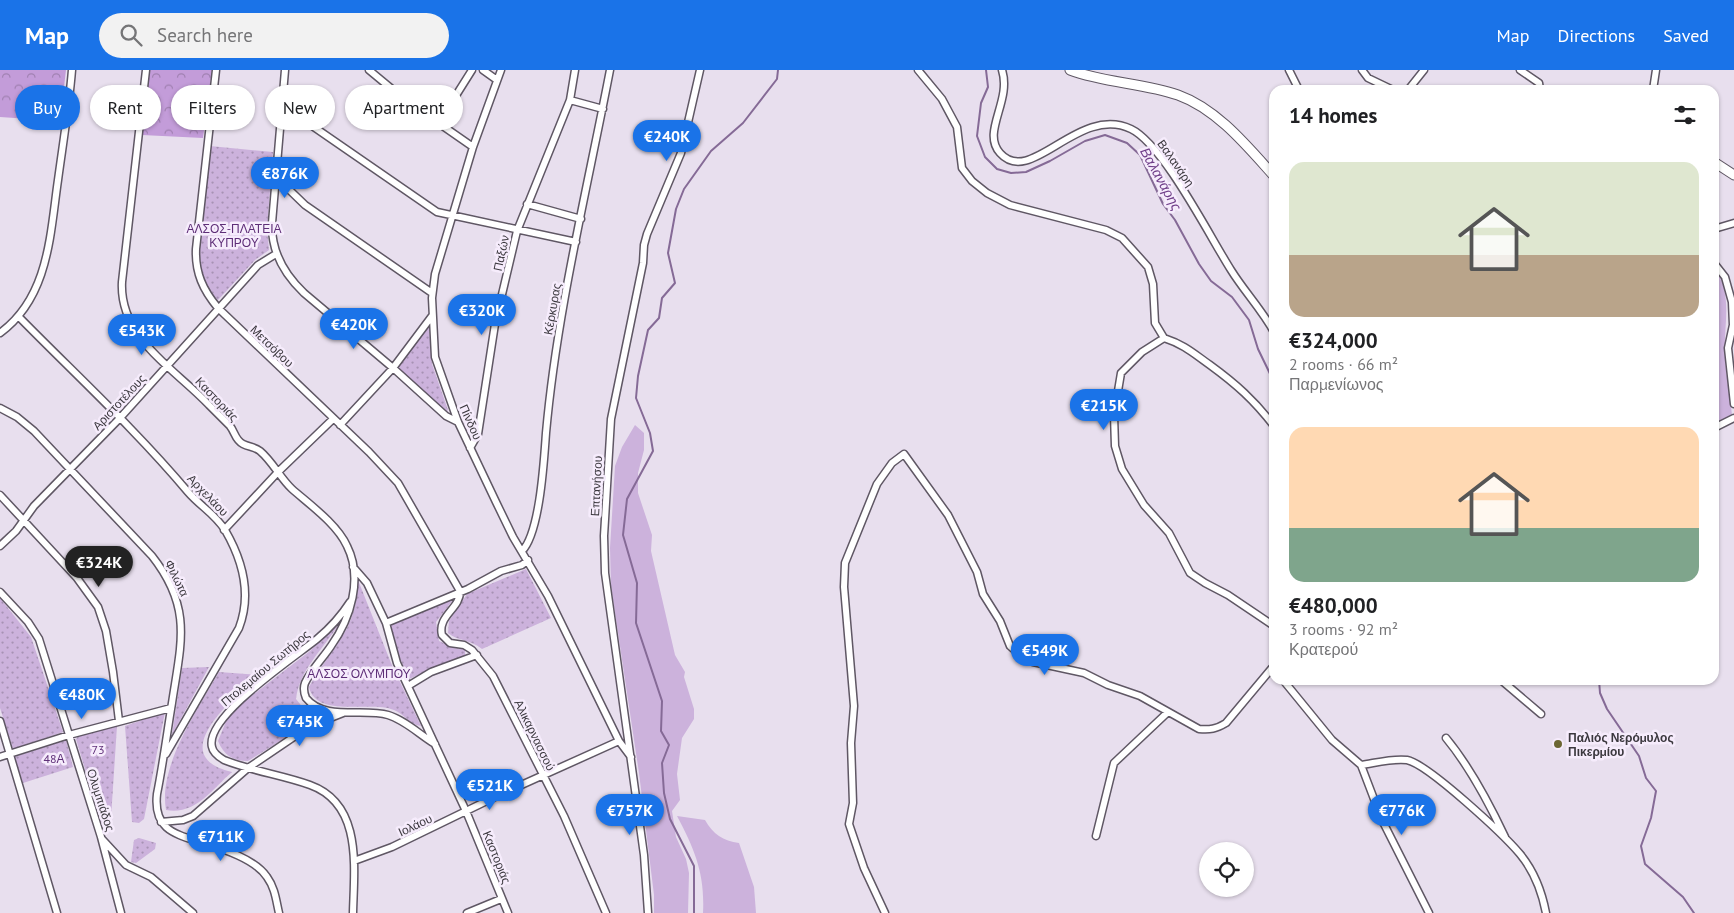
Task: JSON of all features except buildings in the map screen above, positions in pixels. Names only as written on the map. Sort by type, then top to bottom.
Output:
[{"type":"main road","points":[[1070,70],[1169,93],[1193,102],[1224,124],[1269,171]]},
{"type":"main road","points":[[1719,165],[1734,175]]},
{"type":"street","points":[[0,333],[19,317],[41,275],[48,252],[67,128],[72,70]]},
{"type":"street","name":"Καστοριάς","points":[[146,70],[122,293],[131,322],[147,346],[209,405],[231,428],[233,434],[240,442],[261,452],[287,484],[310,504],[344,540],[350,553],[353,567],[354,587],[352,599],[341,631],[307,680],[304,691],[306,698],[312,704],[345,712]]},
{"type":"street","name":"Μετσόβου","points":[[216,70],[196,258],[201,283],[218,308],[340,425],[398,484],[460,591]]},
{"type":"street","points":[[283,85],[284,70]]},
{"type":"street","points":[[370,70],[385,85]]},
{"type":"street","points":[[463,85],[472,70]]},
{"type":"street","points":[[483,70],[497,80]]},
{"type":"street","name":"Πίνδου","points":[[501,70],[473,147],[437,268],[432,293],[435,358],[458,422],[507,526],[548,596],[619,740],[631,758]]},
{"type":"street","name":"Παξών","points":[[470,448],[478,434],[495,324],[517,231],[570,100],[575,70]]},
{"type":"street","name":"Κέρκυρας","points":[[522,551],[531,538],[538,503],[552,370],[610,70]]},
{"type":"street","name":"Επτανήσου","points":[[648,913],[648,885],[604,562],[611,419],[643,263],[644,245],[681,153],[700,70]]},
{"type":"street","points":[[918,70],[942,99],[957,127],[962,168],[972,181],[987,193],[1010,205],[1106,230],[1122,238],[1148,268],[1153,284],[1155,323],[1164,338],[1188,347],[1228,377],[1257,404],[1269,420]]},
{"type":"street","name":"Βαλανάρη","points":[[1002,70],[1005,96],[993,135],[995,146],[1001,154],[1014,162],[1027,161],[1080,131],[1095,126],[1118,126],[1136,132],[1157,152],[1231,270],[1269,325]]},
{"type":"street","points":[[1289,70],[1296,85]]},
{"type":"street","points":[[1362,70],[1368,78],[1383,85]]},
{"type":"street","points":[[1412,85],[1424,70]]},
{"type":"street","points":[[1520,70],[1539,85]]},
{"type":"street","points":[[1653,85],[1656,70]]},
{"type":"street","points":[[570,100],[603,109]]},
{"type":"street","points":[[280,130],[272,229],[276,254],[283,269],[298,288],[393,368],[446,416],[458,422]]},
{"type":"street","points":[[319,130],[385,175],[425,206],[437,212],[517,231],[576,242]]},
{"type":"street","points":[[447,130],[473,147]]},
{"type":"street","points":[[276,177],[300,201],[432,293]]},
{"type":"street","points":[[527,204],[580,218]]},
{"type":"street","points":[[1719,228],[1734,223]]},
{"type":"street","name":"Αριστοτέλους","points":[[0,546],[34,506],[120,418],[218,308],[258,266],[276,254]]},
{"type":"street","points":[[1719,270],[1726,280],[1732,302],[1733,325],[1728,348],[1734,404]]},
{"type":"street","points":[[340,425],[393,368],[433,315]]},
{"type":"street","name":"Αρχελάου","points":[[19,317],[120,418],[190,494],[213,514],[236,553],[245,583],[242,621],[164,757]]},
{"type":"street","points":[[1164,338],[1142,352],[1121,372],[1114,415],[1115,446],[1122,469],[1144,505],[1169,533],[1190,573],[1228,595],[1269,623]]},
{"type":"street","name":"Φιλώτα","points":[[0,408],[17,417],[34,430],[71,469],[152,556],[165,573],[174,592],[180,615],[182,636],[156,799],[157,811],[161,822]]},
{"type":"street","points":[[1719,426],[1734,418]]},
{"type":"street","points":[[224,530],[278,472],[333,419]]},
{"type":"street","points":[[885,913],[864,868],[849,824],[852,803],[851,743],[854,706],[844,587],[846,563],[877,484],[892,463],[904,454],[948,514],[977,572],[983,594],[1015,650],[1033,662],[1084,673],[1140,696],[1199,729],[1216,729],[1226,723],[1269,673]]},
{"type":"street","points":[[0,495],[77,578],[98,607],[106,631],[119,721]]},
{"type":"street","points":[[386,623],[501,571],[522,565],[528,560]]},
{"type":"street","name":"Καστοριάς","points":[[353,567],[367,583],[386,623],[393,653],[466,811],[508,913]]},
{"type":"street","name":"Αλικαρνασσού","points":[[460,591],[459,598],[443,622],[441,632],[448,642],[466,646],[477,655],[493,676],[542,776],[564,816],[606,913]]},
{"type":"street","name":"Ολυμπιάδος","points":[[0,592],[28,622],[39,639],[101,837],[121,913]]},
{"type":"street","name":"Πτολεμαίου Σωτήρος","points":[[352,599],[318,638],[245,695],[217,726],[211,742],[214,751],[224,760],[309,784],[336,801],[344,813],[351,831],[354,861],[353,913]]},
{"type":"street","points":[[408,686],[431,672],[477,655]]},
{"type":"street","points":[[1286,685],[1332,740],[1361,765],[1382,820],[1429,913]]},
{"type":"street","points":[[1507,685],[1541,714]]},
{"type":"street","points":[[0,757],[69,735],[171,708]]},
{"type":"street","points":[[161,822],[183,820],[193,816],[248,768],[310,726],[345,712],[387,714],[436,744]]},
{"type":"street","points":[[1096,836],[1114,763],[1168,712]]},
{"type":"street","points":[[0,721],[57,913]]},
{"type":"street","points":[[1446,738],[1458,753],[1492,810],[1507,842]]},
{"type":"street","name":"Ιολάου","points":[[354,861],[392,847],[619,740]]},
{"type":"street","points":[[1361,765],[1406,760],[1420,765],[1521,855],[1535,877],[1546,913]]},
{"type":"street","points":[[161,822],[181,838],[207,844],[259,868],[272,885],[279,913]]},
{"type":"street","points":[[101,837],[126,866],[151,877],[193,913]]},
{"type":"street","points":[[467,913],[501,899]]},
{"type":"green space","points":[[0,70],[66,70],[64,85],[15,85],[15,118],[0,117]]},
{"type":"green space","points":[[150,70],[212,70],[210,85],[171,85],[171,130],[204,130],[203,138],[142,135],[143,130],[161,130],[161,85],[148,85]]},
{"type":"green space","name":"ΑΛΣΟΣ-ΠΛΑΤΕΙΑ ΚΥΠΡΟΥ","points":[[210,146],[273,152],[267,229],[269,250],[255,260],[218,300],[209,291],[203,278],[200,255],[201,224]]},
{"type":"green space","points":[[1719,276],[1726,299],[1725,357],[1732,415],[1719,422]]},
{"type":"green space","points":[[429,327],[432,364],[448,410],[446,412],[397,367]]},
{"type":"green space","points":[[635,425],[644,433],[644,450],[638,473],[638,493],[652,535],[651,551],[675,655],[685,672],[684,677],[694,709],[694,719],[682,738],[677,774],[680,800],[672,811],[676,837],[686,859],[689,873],[688,913],[654,913],[654,895],[639,773],[611,586],[610,548],[615,466],[622,447]]},
{"type":"green space","points":[[526,569],[551,618],[482,649],[473,643],[448,633],[449,621],[467,594]]},
{"type":"green space","name":"ΑΛΣΟΣ ΟΛΥΜΠΟΥ","points":[[358,580],[391,663],[421,726],[414,724],[398,712],[384,707],[346,707],[322,703],[314,697],[309,687],[348,626],[357,598]]},
{"type":"green space","points":[[0,598],[31,637],[63,732],[13,749],[0,708]]},
{"type":"green space","name":"ΑΛΣΟΣ ΟΛΥΜΠΟΥ","points":[[451,599],[453,600],[436,622],[439,641],[454,648],[465,649],[465,655],[409,679],[398,654],[391,625]]},
{"type":"green space","name":"ΑΛΣΟΣ ΟΛΥΜΠΟΥ","points":[[339,624],[307,669],[298,688],[296,699],[304,709],[322,715],[248,761],[237,760],[229,756],[218,741],[227,719],[245,701],[310,651]]},
{"type":"green space","points":[[209,667],[172,735],[182,668]]},
{"type":"green space","points":[[219,672],[258,675],[221,712],[210,726],[204,740],[204,753],[212,764],[232,772],[195,805],[177,811],[166,810],[165,793],[174,757],[191,720]]},
{"type":"green space","points":[[165,712],[144,819],[139,823],[132,822],[125,726]]},
{"type":"green space","name":"73","points":[[117,726],[111,818],[102,826],[76,739],[79,735]]},
{"type":"green space","name":"48Α","points":[[66,740],[73,767],[23,783],[14,757]]},
{"type":"green space","points":[[677,816],[705,820],[719,836],[728,841],[739,843],[754,887],[756,913],[703,913],[702,886],[698,863]]},
{"type":"green space","points":[[139,838],[156,843],[155,849],[136,863],[131,862],[134,840]]},
{"type":"waterway","points":[[694,913],[694,866],[670,819],[664,793],[662,763],[669,745],[661,731],[662,701],[636,623],[637,583],[623,535],[627,499],[653,451],[650,433],[636,398],[638,376],[648,330],[659,318],[662,298],[675,283],[668,253],[676,209],[684,189],[711,151],[743,123],[777,79],[778,70]]},
{"type":"waterway","name":"Βαλανάρης","points":[[986,70],[988,87],[981,103],[977,136],[985,157],[997,169],[1011,173],[1026,172],[1085,141],[1105,135],[1127,143],[1140,155],[1163,204],[1175,220],[1199,264],[1211,281],[1232,297],[1249,320],[1258,349],[1269,372]]},
{"type":"waterway","name":"Βαλανάρης","points":[[1599,685],[1600,693],[1607,709],[1639,756],[1646,778],[1656,791],[1651,818],[1641,846],[1645,864],[1683,897],[1694,913]]},
{"type":"place","name":"Παλιός Νερόμυλος Πικερμίου","points":[[1558,744]]}]
